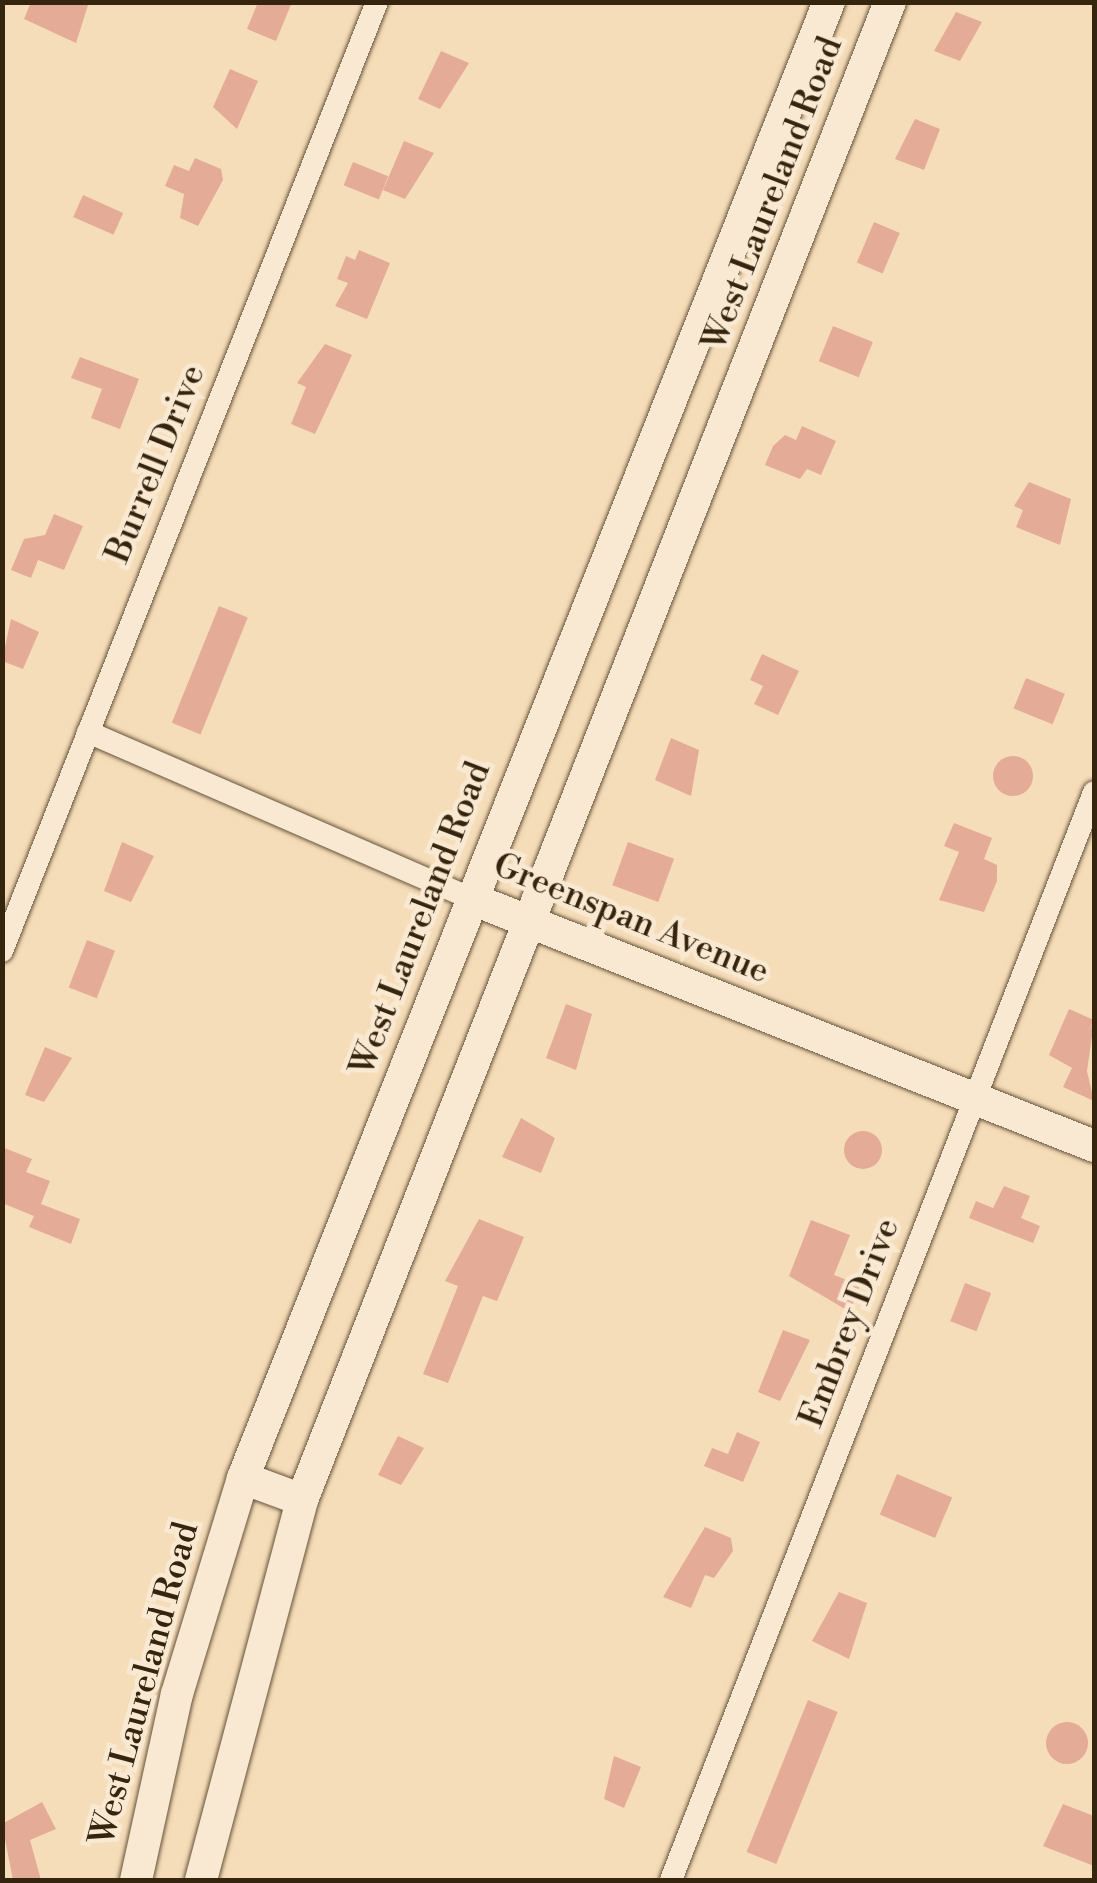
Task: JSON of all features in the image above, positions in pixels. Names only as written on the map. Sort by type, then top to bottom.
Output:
[{"type":"main road","name":"West Laureland Road","points":[[136,1880],[177,1694],[242,1478],[829,2]]},
{"type":"main road","name":"West Laureland Road","points":[[201,1880],[302,1500],[532,923],[890,2]]},
{"type":"main road","name":"Greenspan Avenue","points":[[472,898],[1094,1146]]},
{"type":"main road","points":[[242,1478],[302,1500]]},
{"type":"street","name":"Burrell Drive","points":[[2,951],[376,2]]},
{"type":"street","name":"Greenspan Avenue","points":[[88,732],[472,898]]},
{"type":"street","name":"Embrey Drive","points":[[672,1880],[1094,792]]},
{"type":"building","points":[[31,2],[89,2],[76,43],[24,19]]},
{"type":"building","points":[[258,2],[292,2],[276,41],[247,29]]},
{"type":"building","points":[[956,12],[982,22],[960,61],[934,51]]},
{"type":"building","points":[[441,51],[469,63],[440,109],[418,99]]},
{"type":"building","points":[[230,69],[258,81],[237,129],[213,107]]},
{"type":"building","points":[[915,119],[940,129],[924,170],[895,159]]},
{"type":"building","points":[[404,141],[434,153],[405,199],[383,190]]},
{"type":"building","points":[[195,158],[221,169],[223,180],[198,226],[180,218],[184,194],[165,186],[174,165],[189,171]]},
{"type":"building","points":[[353,162],[388,176],[379,199],[344,185]]},
{"type":"building","points":[[83,195],[123,213],[113,235],[73,217]]},
{"type":"building","points":[[874,222],[900,233],[883,273],[857,263]]},
{"type":"building","points":[[359,250],[390,263],[367,319],[335,306],[348,283],[337,279],[346,256],[355,260]]},
{"type":"building","points":[[833,326],[873,342],[859,377],[819,361]]},
{"type":"building","points":[[325,344],[352,355],[315,434],[291,424],[306,387],[297,383]]},
{"type":"building","points":[[80,357],[139,379],[120,429],[91,418],[102,389],[71,378]]},
{"type":"building","points":[[802,426],[836,441],[821,475],[807,469],[800,479],[765,465],[773,446],[785,435],[796,440]]},
{"type":"building","points":[[1029,482],[1071,499],[1060,545],[1016,527],[1023,510],[1014,506]]},
{"type":"building","points":[[54,514],[83,526],[64,570],[38,560],[31,578],[11,570],[24,539],[45,535]]},
{"type":"building","points":[[219,606],[248,618],[201,734],[172,723]]},
{"type":"building","points":[[11,619],[39,632],[23,669],[2,661]]},
{"type":"building","points":[[762,654],[799,671],[778,715],[754,704],[763,686],[750,680]]},
{"type":"building","points":[[1026,678],[1065,694],[1053,724],[1014,709]]},
{"type":"building","points":[[671,738],[699,750],[691,796],[655,780]]},
{"type":"building","points":[[1013,756],[1027,762],[1033,776],[1027,790],[1013,796],[999,790],[993,776],[999,762]]},
{"type":"building","points":[[954,823],[992,838],[984,859],[997,865],[997,881],[984,912],[939,900],[959,852],[944,846]]},
{"type":"building","points":[[122,842],[154,856],[131,902],[104,891]]},
{"type":"building","points":[[628,842],[674,859],[658,902],[612,885]]},
{"type":"building","points":[[87,940],[115,951],[97,998],[69,988]]},
{"type":"building","points":[[566,1004],[592,1014],[576,1070],[546,1058]]},
{"type":"building","points":[[1069,1009],[1094,1020],[1088,1032],[1094,1022],[1087,1071],[1094,1101],[1063,1087],[1072,1068],[1049,1055]]},
{"type":"building","points":[[45,1047],[72,1058],[44,1102],[25,1095]]},
{"type":"building","points":[[521,1118],[555,1138],[541,1173],[502,1157]]},
{"type":"building","points":[[863,1131],[876,1137],[882,1150],[876,1163],[863,1169],[850,1163],[844,1150],[850,1137]]},
{"type":"building","points":[[2,1147],[32,1159],[26,1172],[50,1181],[41,1204],[80,1219],[71,1244],[29,1227],[34,1216],[2,1203]]},
{"type":"building","points":[[1004,1186],[1030,1196],[1021,1218],[1040,1226],[1033,1243],[969,1218],[976,1201],[993,1208]]},
{"type":"building","points":[[479,1219],[524,1237],[497,1301],[483,1296],[448,1383],[423,1374],[458,1286],[445,1281]]},
{"type":"building","points":[[811,1220],[850,1235],[834,1275],[860,1285],[850,1312],[789,1276]]},
{"type":"building","points":[[965,1283],[991,1293],[976,1331],[950,1321]]},
{"type":"building","points":[[783,1330],[810,1340],[780,1401],[758,1392]]},
{"type":"building","points":[[737,1432],[760,1442],[743,1482],[704,1466],[712,1448],[728,1454]]},
{"type":"building","points":[[398,1436],[424,1448],[401,1485],[378,1475]]},
{"type":"building","points":[[897,1474],[952,1497],[935,1538],[880,1515]]},
{"type":"building","points":[[705,1527],[731,1538],[733,1551],[714,1578],[705,1575],[691,1608],[663,1597]]},
{"type":"building","points":[[839,1592],[867,1603],[849,1659],[812,1641]]},
{"type":"building","points":[[808,1700],[838,1712],[776,1864],[747,1852]]},
{"type":"building","points":[[1067,1722],[1082,1728],[1088,1743],[1082,1758],[1067,1764],[1052,1758],[1046,1743],[1052,1728]]},
{"type":"building","points":[[614,1756],[641,1767],[624,1808],[604,1799]]},
{"type":"building","points":[[42,1802],[56,1829],[30,1840],[41,1880],[13,1880],[2,1824]]},
{"type":"building","points":[[1063,1804],[1094,1816],[1094,1866],[1043,1846]]}]
